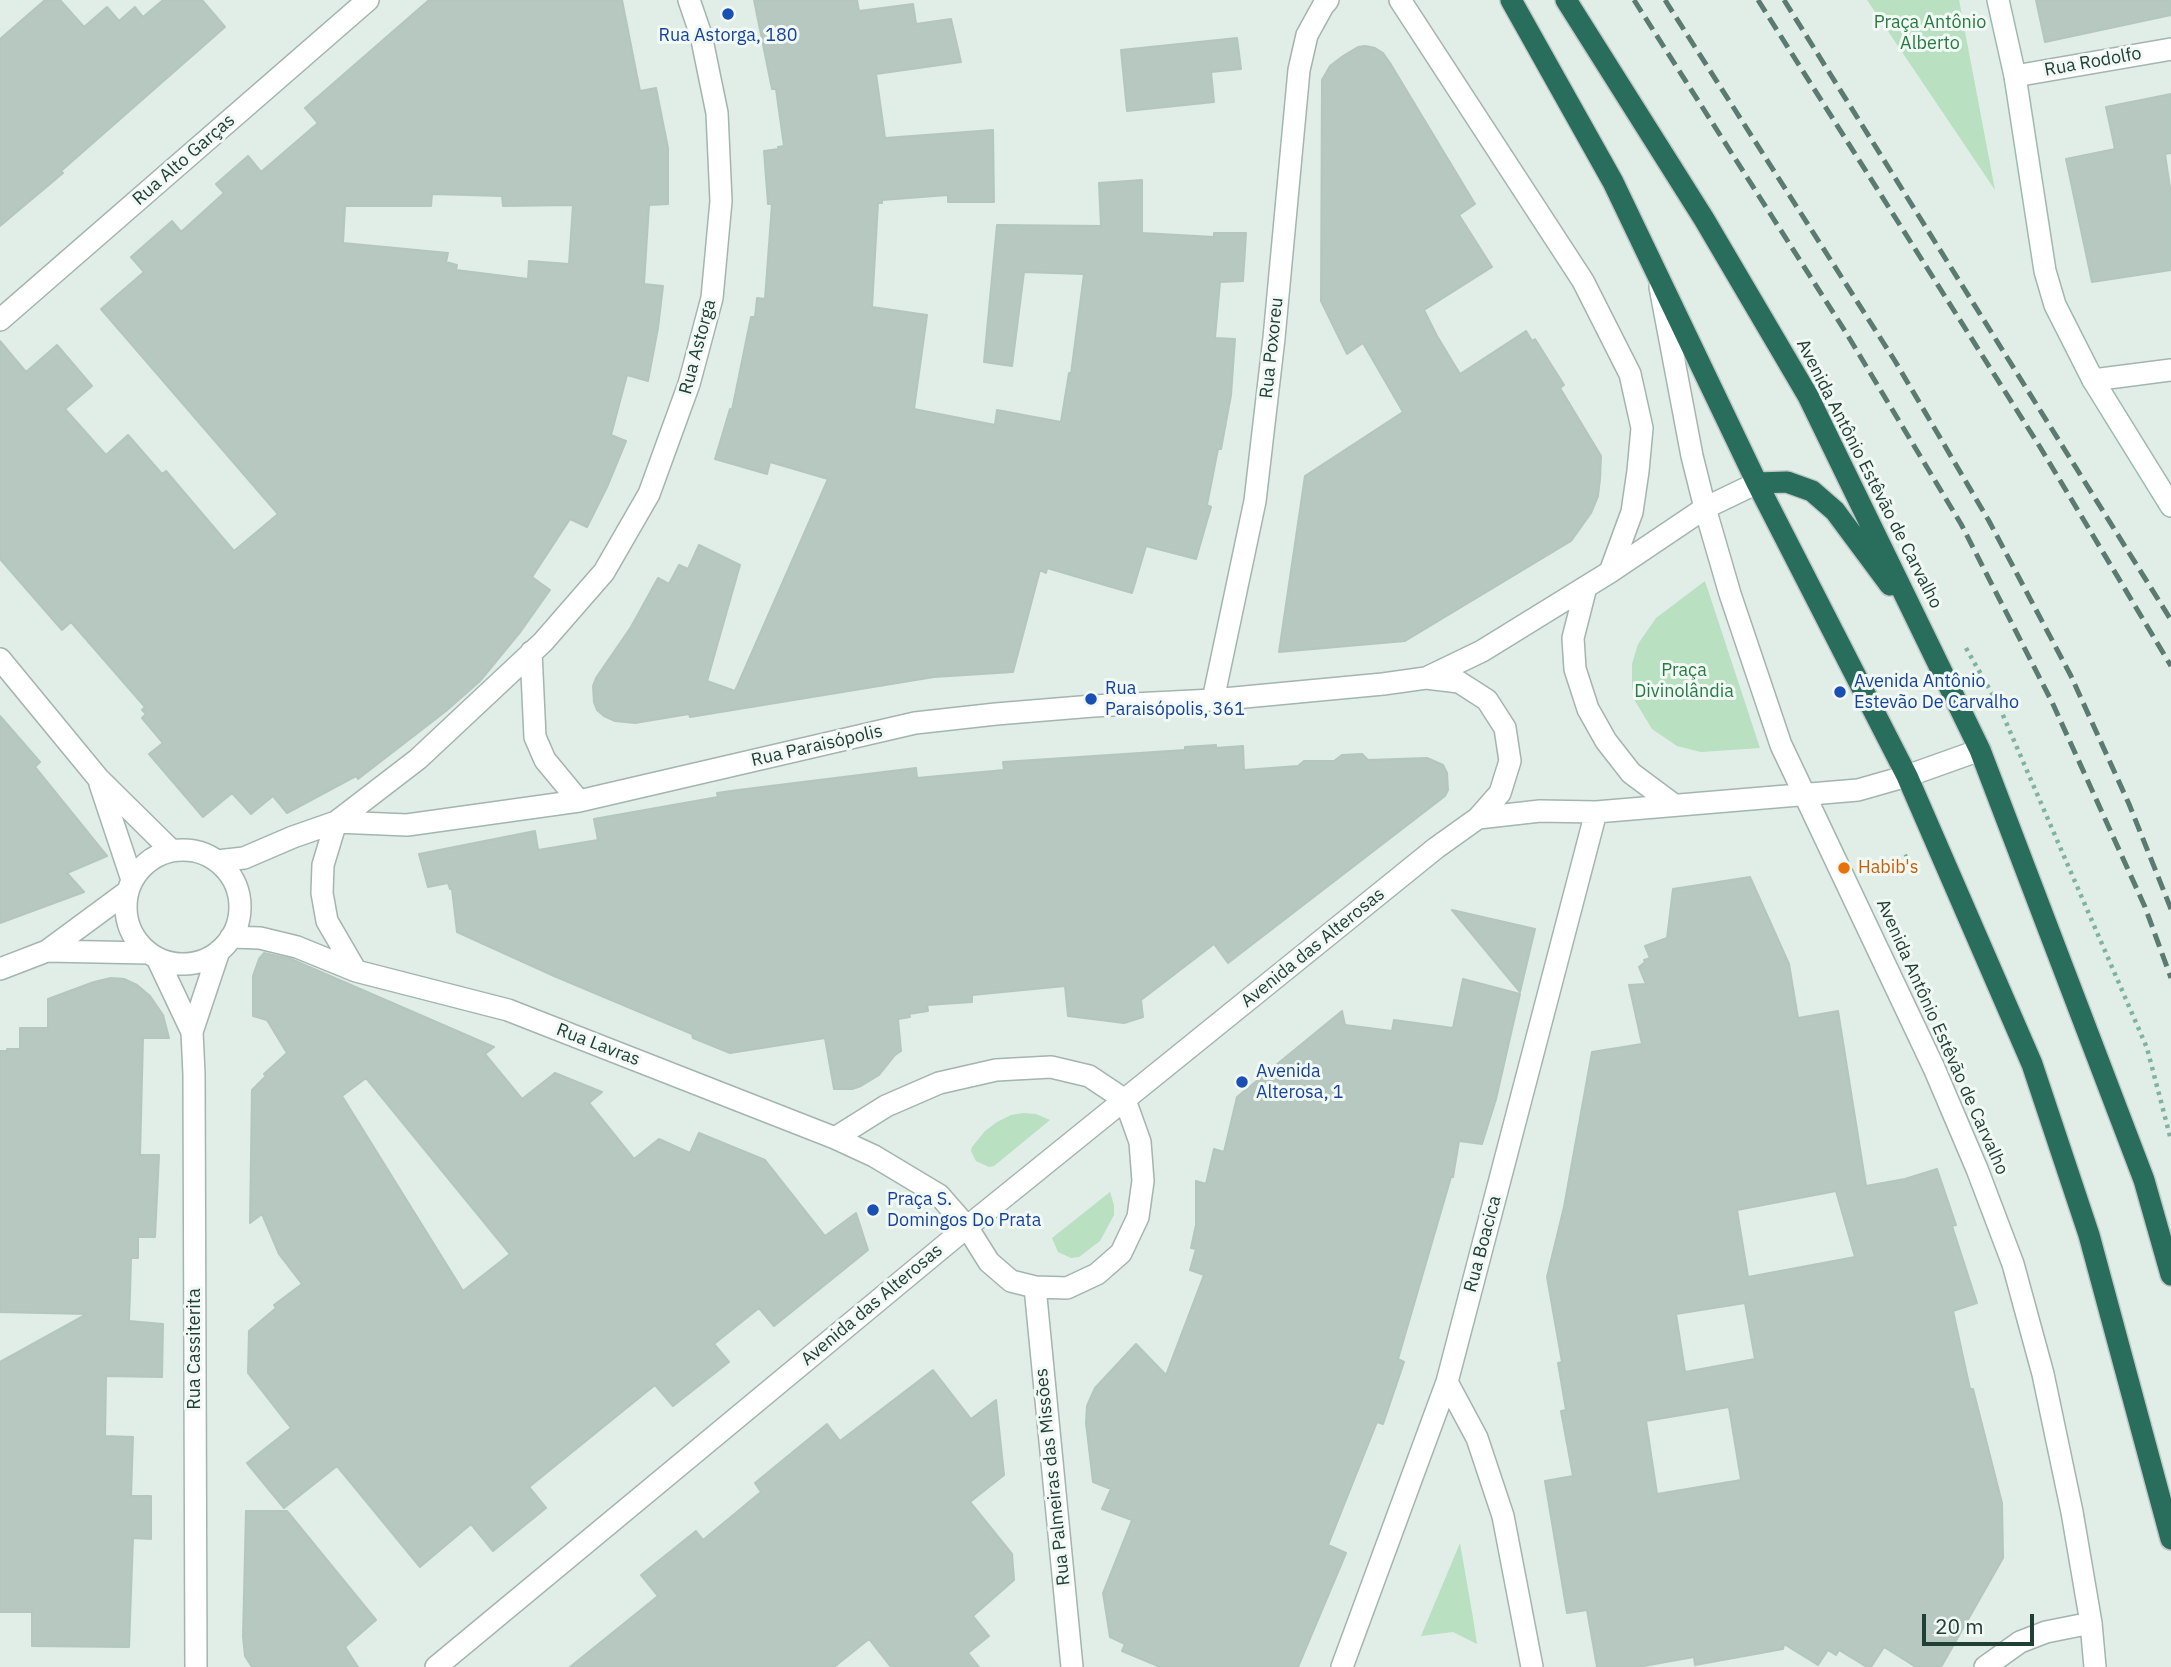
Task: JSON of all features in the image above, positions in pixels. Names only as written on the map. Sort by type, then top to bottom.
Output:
[{"type":"highway","name":"Avenida Antônio Estêvão de Carvalho","points":[[1511,0],[1613,182],[1757,483],[1907,776],[2032,1064],[2089,1235],[2171,1539]]},
{"type":"highway","name":"Avenida Antônio Estêvão de Carvalho","points":[[1566,0],[1704,219],[1808,396],[1980,750],[2144,1180],[2171,1275]]},
{"type":"highway","points":[[1757,483],[1787,482],[1812,491],[1835,511],[1922,629]]},
{"type":"street","name":"Rua Alto Garças","points":[[0,320],[368,0]]},
{"type":"street","name":"Rua Astorga","points":[[336,822],[418,759],[543,642],[604,572],[649,494],[689,384],[712,298],[721,201],[717,113],[701,35],[689,0]]},
{"type":"street","name":"Rua Poxoreu","points":[[1213,700],[1255,501],[1274,338],[1299,70],[1307,35],[1328,0]]},
{"type":"street","points":[[1400,0],[1583,281],[1629,374],[1642,428],[1638,471],[1632,512],[1610,572]]},
{"type":"street","points":[[1998,0],[2015,76],[2045,271],[2055,305],[2093,380],[2171,506]]},
{"type":"street","name":"Rua Rodolfo","points":[[2015,76],[2171,49]]},
{"type":"street","name":"Avenida Antônio Estêvão de Carvalho","points":[[1658,278],[1692,456],[1705,509],[1730,594],[1781,745],[1934,1068],[1977,1169],[2013,1264],[2046,1386],[2072,1513],[2091,1623],[2095,1667]]},
{"type":"street","points":[[2093,380],[2171,370]]},
{"type":"street","points":[[1426,678],[1482,652],[1705,509],[1757,483]]},
{"type":"street","points":[[1586,587],[1573,638],[1574,669],[1588,709],[1606,741],[1631,773],[1674,805]]},
{"type":"street","points":[[531,652],[535,737],[545,760],[579,801]]},
{"type":"street","points":[[0,659],[98,778],[172,851]]},
{"type":"street","name":"Rua Paraisópolis","points":[[217,861],[244,859],[293,837],[336,822],[407,825],[579,801],[915,723],[1093,706],[1213,700],[1426,678]]},
{"type":"street","name":"Avenida das Alterosas","points":[[436,1667],[967,1227],[1436,848],[1478,818],[1500,793],[1510,761],[1506,728],[1488,700],[1459,682],[1426,678]]},
{"type":"street","name":"Avenida das Alterosas","points":[[1478,818],[1540,811],[1596,812],[1858,790],[1980,750]]},
{"type":"street","points":[[98,778],[130,886],[126,915],[134,936],[153,955]]},
{"type":"street","name":"Rua Boacica","points":[[1342,1667],[1447,1382],[1596,812]]},
{"type":"street","points":[[336,822],[323,864],[322,893],[327,921],[356,971]]},
{"type":"street","points":[[0,969],[47,951],[130,886],[142,866],[156,856],[187,849],[203,853],[217,861],[235,883],[240,910],[225,944],[200,961],[178,964],[153,955],[47,951]]},
{"type":"street","name":"Rua Lavras","points":[[225,944],[260,938],[297,947],[356,971],[508,1010],[835,1138],[874,1156],[939,1195],[967,1227],[989,1262],[1011,1281],[1035,1287]]},
{"type":"street","name":"Rua Cassiterita","points":[[196,1667],[195,1088],[192,1032],[225,944]]},
{"type":"street","name":"Rua Cassiterita","points":[[153,955],[192,1032]]},
{"type":"street","points":[[835,1138],[886,1106],[939,1083],[996,1070],[1051,1068],[1089,1076],[1125,1100],[1140,1142],[1143,1181],[1139,1217],[1121,1252],[1097,1274],[1067,1288],[1035,1287]]},
{"type":"street","name":"Rua Palmeiras das Missões","points":[[1035,1287],[1072,1667]]},
{"type":"street","points":[[1447,1382],[1477,1438],[1503,1516],[1532,1667]]},
{"type":"street","points":[[1985,1667],[2020,1642],[2046,1632],[2091,1623]]},
{"type":"green space","name":"Praça Antônio Alberto","points":[[1867,0],[1959,0],[1995,190]]},
{"type":"green space","name":"Praça Divinolândia","points":[[1705,581],[1760,748],[1701,752],[1677,746],[1652,729],[1635,701],[1632,664],[1638,644],[1656,618]]},
{"type":"green space","points":[[1036,1114],[1050,1120],[994,1166],[989,1167],[976,1161],[972,1147],[985,1131],[1011,1115]]},
{"type":"green space","points":[[1110,1192],[1114,1215],[1100,1241],[1079,1257],[1071,1258],[1058,1252],[1052,1238]]},
{"type":"green space","points":[[1460,1543],[1477,1644],[1453,1632],[1421,1636]]},
{"type":"building","points":[[45,0],[60,0],[84,27],[107,7],[119,21],[135,7],[143,17],[163,0],[202,0],[225,27],[0,226],[0,39]]},
{"type":"building","points":[[429,0],[622,0],[640,91],[656,88],[668,148],[668,204],[649,205],[644,284],[663,286],[658,328],[648,381],[627,375],[611,435],[626,441],[587,527],[570,519],[532,577],[550,590],[480,681],[358,779],[356,776],[287,813],[273,796],[251,814],[232,793],[203,817],[149,754],[163,743],[142,718],[146,714],[142,710],[145,707],[71,622],[62,630],[0,559],[0,341],[26,372],[57,345],[92,386],[65,409],[106,455],[128,435],[162,474],[166,471],[234,551],[278,514],[101,309],[144,272],[131,257],[172,221],[181,232],[224,193],[216,184],[248,156],[261,172],[318,123],[305,108]],"holes":[[[432,194],[502,196],[503,206],[573,205],[569,264],[529,261],[528,279],[456,270],[457,265],[446,262],[448,253],[343,243],[345,206],[431,206]]]},
{"type":"building","points":[[754,0],[857,0],[859,11],[913,4],[916,24],[951,19],[961,62],[876,74],[885,138],[993,130],[994,202],[948,202],[948,195],[882,200],[882,203],[878,203],[872,307],[927,315],[914,409],[995,425],[997,410],[1061,422],[1069,373],[1071,374],[1084,274],[1024,272],[1012,366],[984,362],[997,225],[1101,226],[1099,183],[1142,180],[1142,233],[1214,237],[1214,233],[1246,233],[1243,281],[1220,282],[1215,338],[1235,339],[1231,395],[1207,505],[1211,507],[1196,559],[1146,546],[1132,593],[1047,568],[1046,573],[1040,570],[1013,672],[934,677],[690,717],[689,714],[635,723],[615,721],[597,710],[593,686],[596,678],[631,627],[658,578],[669,584],[679,565],[688,569],[699,545],[740,565],[707,681],[735,691],[828,479],[770,462],[767,474],[715,459],[730,409],[732,410],[751,317],[755,317],[757,298],[765,299],[772,204],[768,204],[764,151],[784,146],[776,89],[772,89]]},
{"type":"building","points":[[2036,0],[2171,0],[2171,15],[2045,42]]},
{"type":"building","points":[[1237,38],[1241,69],[1211,72],[1214,102],[1127,111],[1121,50]]},
{"type":"building","points":[[1365,46],[1383,53],[1390,63],[1475,204],[1459,215],[1492,267],[1424,310],[1437,336],[1460,374],[1526,331],[1532,341],[1535,339],[1564,385],[1560,388],[1601,456],[1598,496],[1591,513],[1571,541],[1405,641],[1279,652],[1305,476],[1403,412],[1363,343],[1347,354],[1321,301],[1322,80],[1330,66],[1358,47]]},
{"type":"building","points":[[2171,94],[2171,153],[2165,154],[2171,194],[2171,270],[2092,282],[2066,159],[2115,149],[2106,107]]},
{"type":"building","points":[[0,716],[40,762],[35,767],[107,856],[67,873],[84,892],[0,923]]},
{"type":"building","points":[[1216,745],[1216,748],[1243,746],[1244,770],[1298,766],[1304,761],[1334,761],[1342,755],[1362,754],[1368,760],[1427,758],[1443,765],[1447,773],[1448,790],[1445,796],[1228,963],[1214,944],[1141,1000],[1143,1017],[1124,1023],[1068,1016],[1065,986],[972,995],[972,1002],[927,1005],[928,1011],[898,1019],[901,1051],[879,1075],[852,1089],[834,1089],[825,1038],[730,1053],[457,932],[452,889],[448,883],[428,887],[419,854],[535,831],[538,850],[598,840],[594,819],[718,797],[717,793],[738,790],[916,768],[917,778],[1004,770],[1003,762],[1185,750],[1185,747]]},
{"type":"building","points":[[1750,877],[1789,964],[1798,1018],[1838,1011],[1866,1186],[1905,1179],[1937,1169],[1956,1225],[1952,1226],[1977,1303],[1953,1311],[1970,1389],[1973,1389],[2002,1503],[2003,1558],[1941,1667],[1916,1667],[1884,1647],[1871,1667],[1839,1650],[1836,1655],[1828,1650],[1818,1665],[1784,1644],[1783,1649],[1695,1665],[1694,1657],[1638,1667],[1597,1667],[1587,1610],[1567,1613],[1545,1481],[1573,1476],[1561,1411],[1566,1410],[1558,1363],[1562,1362],[1547,1277],[1564,1207],[1592,1052],[1642,1044],[1629,985],[1646,984],[1639,967],[1644,960],[1650,958],[1645,946],[1667,938],[1673,889]],"holes":[[[1836,1191],[1855,1257],[1748,1277],[1737,1210]],[[1745,1303],[1755,1359],[1685,1372],[1676,1314]],[[1729,1407],[1741,1480],[1657,1494],[1646,1421]]]},
{"type":"building","points":[[1452,910],[1535,929],[1520,992]]},
{"type":"building","points":[[264,953],[291,959],[494,1047],[485,1054],[522,1099],[555,1073],[602,1092],[589,1103],[634,1159],[659,1139],[690,1153],[699,1133],[765,1160],[825,1236],[856,1213],[868,1250],[774,1326],[759,1308],[714,1344],[729,1362],[673,1406],[655,1385],[529,1487],[546,1508],[493,1551],[471,1524],[420,1567],[337,1466],[284,1508],[247,1463],[291,1428],[248,1373],[249,1331],[276,1308],[274,1305],[302,1284],[279,1254],[262,1214],[250,1223],[252,1090],[266,1076],[264,1074],[287,1053],[267,1020],[253,1016],[253,976]],"holes":[[[366,1078],[510,1254],[463,1291],[342,1096]]]},
{"type":"building","points":[[111,978],[124,979],[137,985],[150,996],[163,1015],[169,1038],[143,1038],[140,1155],[159,1155],[155,1237],[138,1237],[138,1258],[131,1258],[129,1321],[163,1324],[162,1377],[106,1376],[105,1436],[133,1437],[131,1496],[151,1496],[151,1539],[133,1538],[129,1647],[32,1646],[32,1612],[0,1612],[0,1362],[87,1314],[0,1312],[0,1051],[20,1049],[20,1028],[48,1028],[48,999]]},
{"type":"building","points":[[1463,979],[1520,994],[1496,1099],[1482,1144],[1459,1141],[1453,1177],[1398,1359],[1404,1362],[1383,1424],[1377,1422],[1328,1545],[1346,1553],[1298,1667],[1160,1667],[1122,1651],[1125,1644],[1110,1637],[1103,1593],[1132,1520],[1102,1509],[1111,1489],[1093,1482],[1086,1423],[1087,1406],[1095,1388],[1136,1344],[1166,1375],[1204,1275],[1190,1270],[1196,1249],[1191,1248],[1196,1225],[1196,1181],[1206,1184],[1214,1149],[1224,1152],[1237,1097],[1342,1011],[1345,1025],[1392,1031],[1394,1020],[1453,1028]]},
{"type":"building","points":[[933,1370],[971,1419],[996,1400],[1004,1475],[970,1502],[1012,1554],[1014,1580],[973,1616],[989,1636],[968,1653],[979,1667],[891,1667],[869,1639],[834,1667],[570,1667],[658,1596],[641,1575],[696,1531],[703,1540],[761,1492],[755,1483],[827,1424],[840,1441]]},
{"type":"building","points":[[246,1511],[287,1511],[376,1620],[345,1647],[358,1667],[252,1667],[245,1656],[243,1637]]},
{"type":"railway","points":[[1634,0],[1845,331],[1961,524],[2052,702],[2145,907],[2171,978]]},
{"type":"railway","points":[[1665,0],[1895,361],[1989,521],[2071,676],[2129,804],[2171,909]]},
{"type":"railway","points":[[1758,0],[2040,447],[2171,666]]},
{"type":"railway","points":[[1784,0],[2171,620]]},
{"type":"place","name":"Rua Astorga, 180","points":[[728,14]]},
{"type":"place","name":"Avenida Antônio Estevão De Carvalho","points":[[1840,692]]},
{"type":"place","name":"Rua Paraisópolis, 361","points":[[1091,699]]},
{"type":"place","name":"Habib's","points":[[1844,868]]},
{"type":"place","name":"Avenida Alterosa, 1","points":[[1242,1082]]},
{"type":"place","name":"Praça S. Domingos Do Prata","points":[[873,1210]]}]
